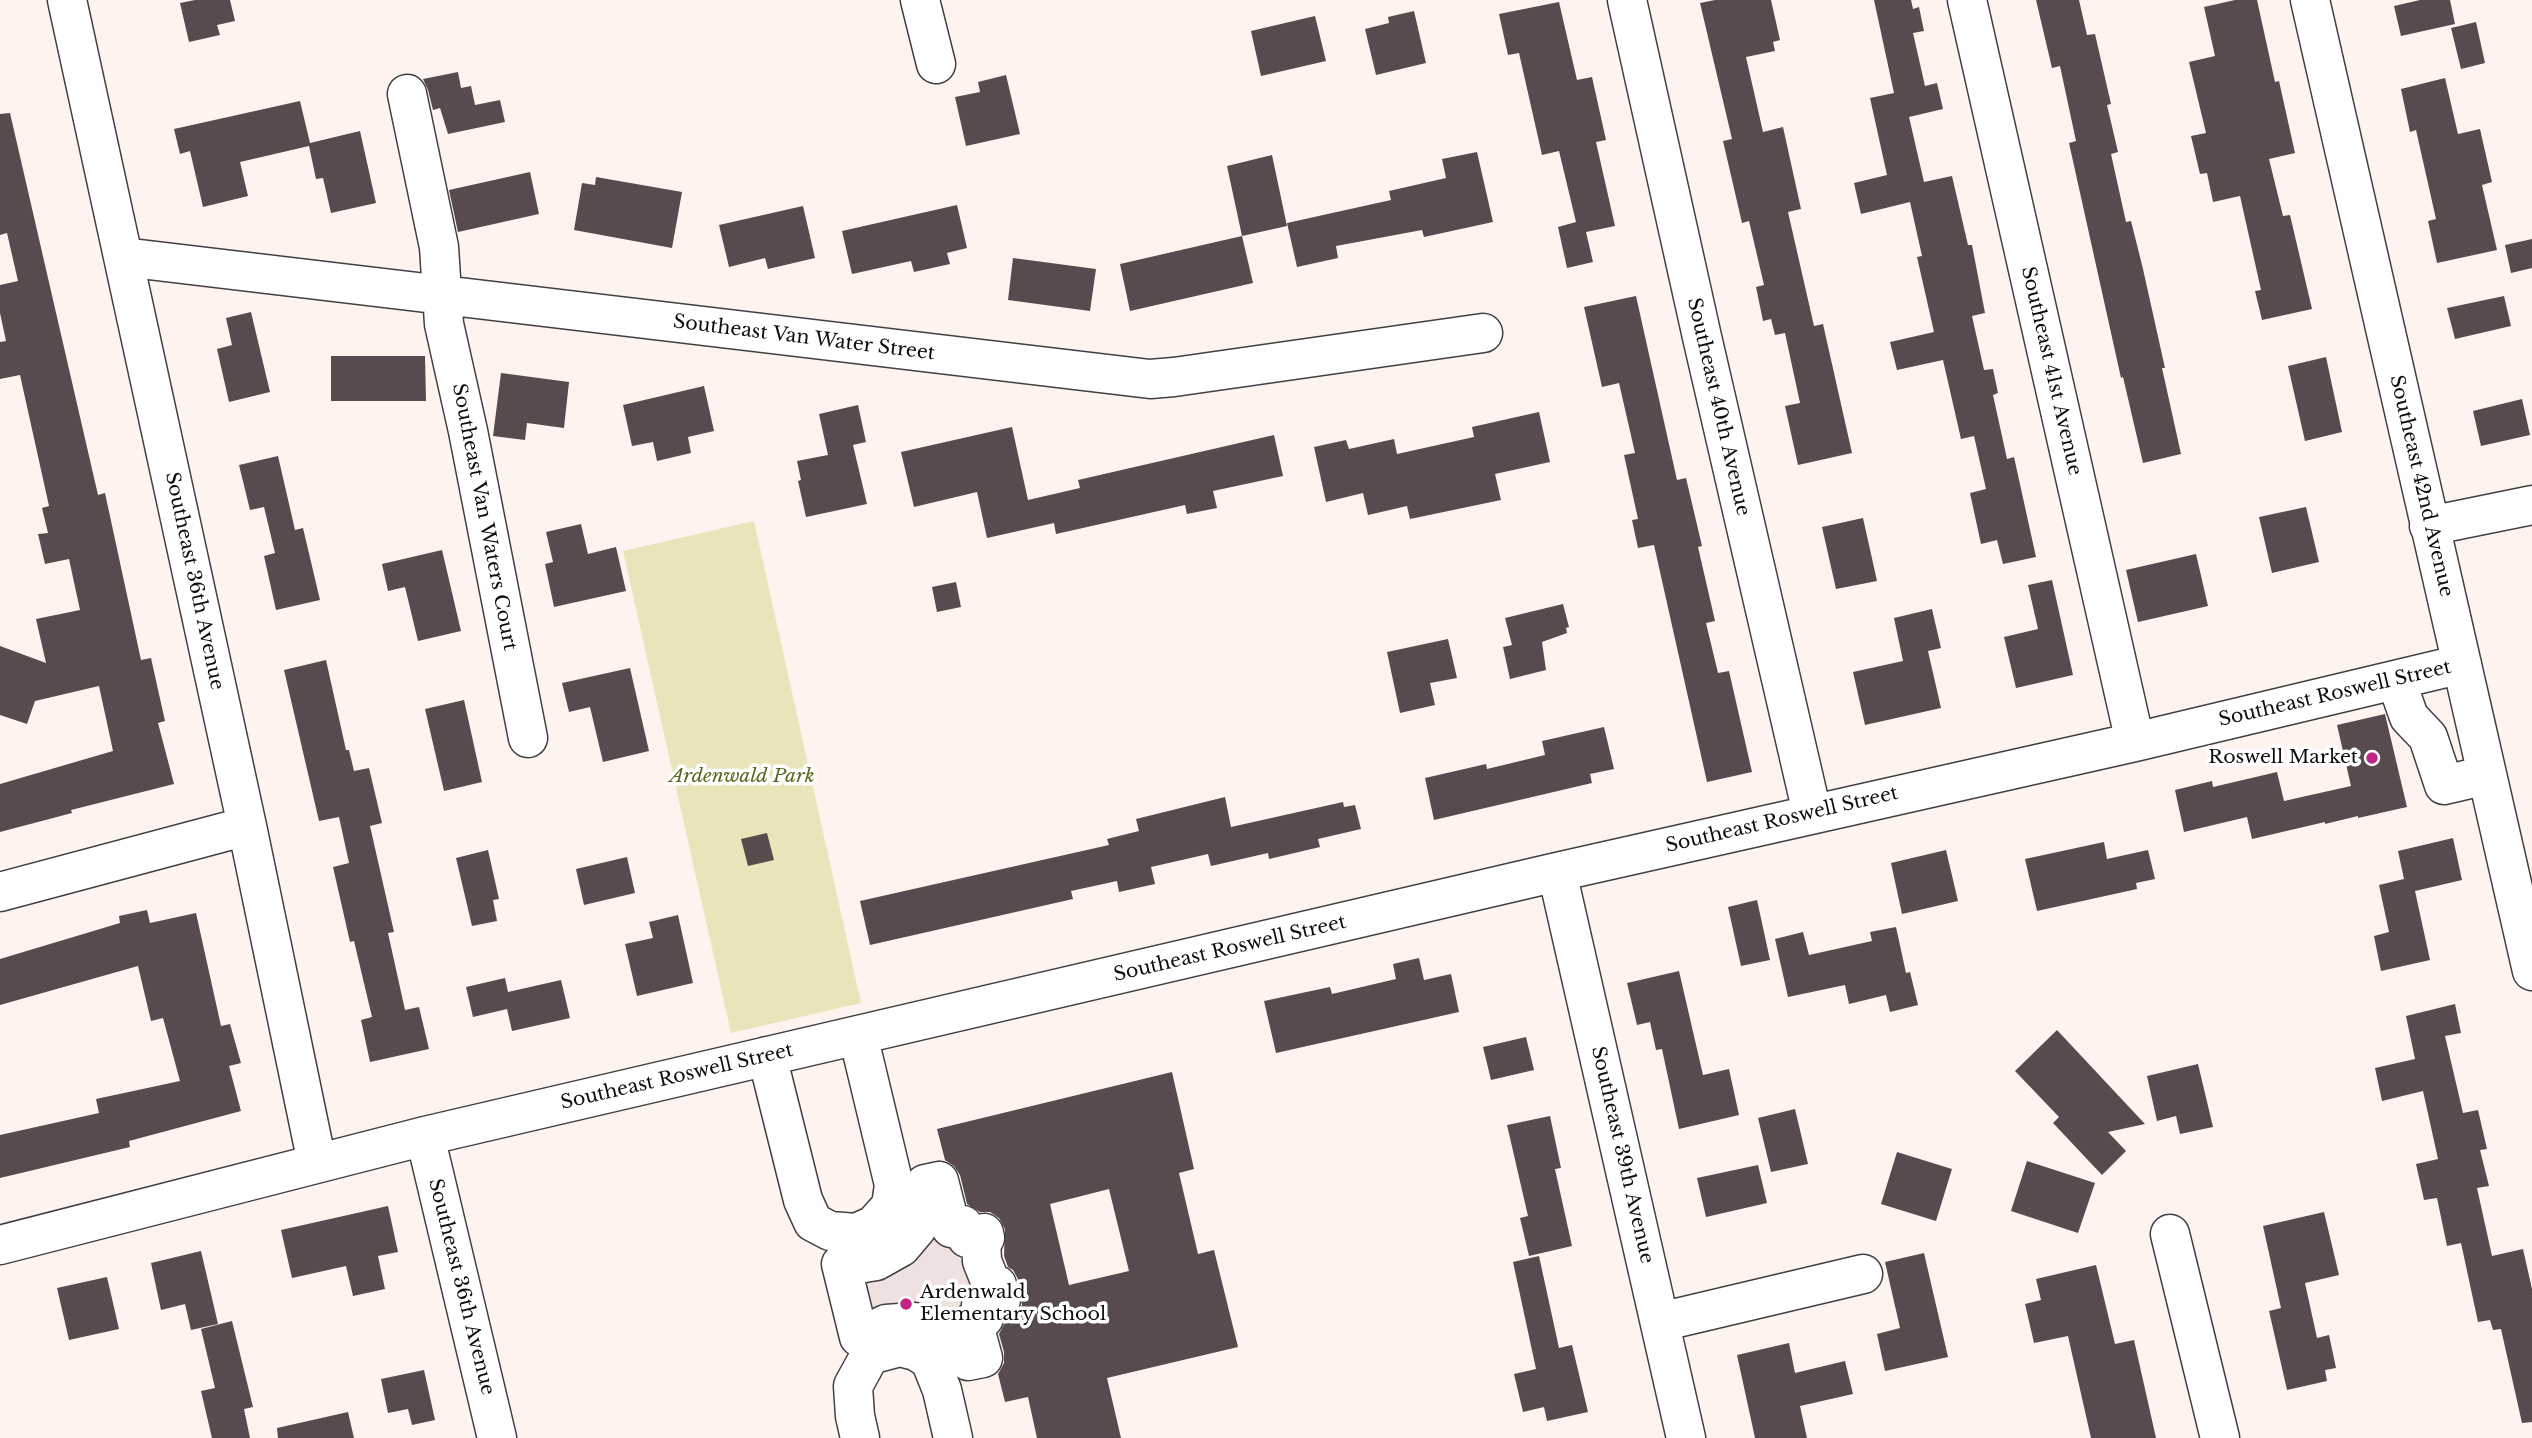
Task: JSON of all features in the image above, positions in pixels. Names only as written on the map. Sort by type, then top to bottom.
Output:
[{"type":"street","name":"Southeast 36th Avenue","points":[[67,0],[247,826],[317,1163]]},
{"type":"street","points":[[920,0],[936,64]]},
{"type":"street","name":"Southeast 40th Avenue","points":[[1627,0],[1812,813]]},
{"type":"street","name":"Southeast 41st Avenue","points":[[1967,0],[2135,741]]},
{"type":"street","name":"Southeast 42nd Avenue","points":[[2310,0],[2531,959]]},
{"type":"street","name":"Southeast Van Waters Court","points":[[407,94],[439,247],[444,324],[468,431],[528,738]]},
{"type":"street","name":"Southeast Van Water Street","points":[[124,257],[1150,379],[1483,332]]},
{"type":"street","points":[[2430,526],[2532,505]]},
{"type":"street","name":"Southeast Roswell Street","points":[[0,1245],[425,1136],[2462,664]]},
{"type":"street","points":[[2396,680],[2410,716],[2428,737],[2444,785],[2487,775]]},
{"type":"street","points":[[0,891],[247,826]]},
{"type":"street","name":"Southeast 39th Avenue","points":[[1557,872],[1686,1438]]},
{"type":"street","points":[[767,1056],[803,1200],[813,1222],[830,1231],[856,1233],[874,1225],[891,1206],[894,1185],[858,1035]]},
{"type":"street","name":"Southeast 36th Avenue","points":[[425,1136],[498,1438]]},
{"type":"street","points":[[939,1181],[951,1228],[963,1225],[967,1238],[984,1233],[985,1238],[981,1239],[982,1261],[992,1286],[997,1285],[1001,1300],[981,1305],[984,1318],[973,1321],[983,1358],[968,1361],[957,1345],[946,1336],[914,1322],[886,1324],[859,1336],[841,1264],[876,1261],[901,1247],[917,1228],[921,1218],[925,1206],[925,1184],[939,1181]]},
{"type":"street","points":[[2170,1234],[2220,1438]]},
{"type":"street","points":[[1660,1322],[1863,1274]]},
{"type":"street","points":[[860,1438],[853,1386],[870,1355],[900,1347],[916,1351],[930,1360],[942,1390],[953,1438]]},
{"type":"green space","name":"Ardenwald Park","points":[[754,521],[861,1003],[731,1033],[623,551]]},
{"type":"shaded area","points":[[963,1225],[984,1318],[873,1328],[852,1265]]},
{"type":"building","points":[[230,0],[235,21],[217,25],[220,35],[189,42],[180,3]]},
{"type":"building","points":[[1715,0],[1771,0],[1780,40],[1773,42],[1775,51],[1746,57],[1763,132],[1783,127],[1801,209],[1788,212],[1814,326],[1823,324],[1852,453],[1798,465],[1785,406],[1800,403],[1785,333],[1775,335],[1771,319],[1763,321],[1756,287],[1764,285],[1749,221],[1742,223],[1723,141],[1732,139],[1700,3]]},
{"type":"building","points":[[1874,0],[1911,0],[1913,9],[1919,7],[1924,31],[1913,33],[1925,86],[1937,83],[1943,109],[1909,117],[1924,182],[1952,176],[1968,245],[1972,245],[1985,313],[1972,316],[1984,370],[1993,369],[1998,393],[1993,395],[2007,459],[2014,457],[2036,557],[2003,564],[1997,540],[1981,544],[1970,493],[1986,489],[1974,436],[1961,439],[1943,360],[1897,370],[1890,342],[1934,332],[1917,257],[1922,256],[1910,202],[1861,214],[1854,183],[1887,175],[1870,98],[1894,93]]},
{"type":"building","points":[[2036,0],[2079,0],[2087,35],[2095,34],[2111,104],[2107,105],[2118,152],[2111,154],[2126,222],[2131,221],[2143,269],[2181,454],[2143,463],[2123,377],[2121,378],[2069,143],[2076,141],[2060,66],[2052,68]]},
{"type":"building","points":[[2235,0],[2257,0],[2275,82],[2279,81],[2295,153],[2269,159],[2283,216],[2290,215],[2312,309],[2262,320],[2255,291],[2261,290],[2240,196],[2213,202],[2207,173],[2200,174],[2191,136],[2206,133],[2189,62],[2215,56],[2204,7]]},
{"type":"building","points":[[2420,0],[2450,0],[2455,24],[2401,36],[2394,6]]},
{"type":"building","points":[[1559,2],[1577,80],[1592,77],[1606,140],[1596,142],[1615,226],[1586,232],[1593,262],[1567,268],[1558,227],[1576,222],[1559,151],[1542,155],[1519,53],[1508,55],[1499,14]]},
{"type":"building","points":[[1414,11],[1426,63],[1376,75],[1365,29],[1389,23],[1388,17]]},
{"type":"building","points":[[1315,16],[1326,61],[1261,76],[1251,31]]},
{"type":"building","points":[[2476,22],[2485,63],[2461,69],[2451,28]]},
{"type":"building","points":[[458,72],[461,88],[471,86],[475,105],[500,100],[505,122],[448,134],[440,108],[433,110],[423,79]]},
{"type":"building","points":[[1006,75],[1020,134],[966,146],[955,97],[980,92],[978,82]]},
{"type":"building","points":[[2445,78],[2458,134],[2480,129],[2492,182],[2482,185],[2497,250],[2437,263],[2428,221],[2436,219],[2416,130],[2410,132],[2401,89]]},
{"type":"building","points":[[300,101],[310,143],[360,131],[376,203],[331,213],[323,178],[316,179],[309,146],[240,162],[248,196],[203,207],[190,151],[180,154],[174,129]]},
{"type":"building","points":[[10,113],[98,495],[105,493],[141,660],[151,658],[165,721],[158,723],[174,784],[71,810],[72,813],[0,832],[0,784],[113,751],[99,686],[35,701],[27,724],[0,715],[0,646],[46,663],[36,619],[80,610],[69,559],[45,564],[38,534],[48,533],[42,508],[49,506],[20,375],[0,379],[0,342],[6,341],[0,313],[0,285],[18,281],[7,233],[0,235],[0,114]]},
{"type":"building","points":[[1477,152],[1493,222],[1424,237],[1422,230],[1336,246],[1338,258],[1297,267],[1287,223],[1391,200],[1389,191],[1446,178],[1442,159]]},
{"type":"building","points":[[1272,155],[1287,226],[1242,236],[1227,166]]},
{"type":"building","points":[[530,172],[539,214],[458,232],[449,190]]},
{"type":"building","points":[[596,177],[682,192],[672,248],[574,230],[582,183],[595,185]]},
{"type":"building","points":[[957,205],[967,248],[947,253],[950,264],[914,272],[911,261],[852,274],[842,231]]},
{"type":"building","points":[[803,206],[815,258],[768,269],[765,258],[729,267],[719,225]]},
{"type":"building","points":[[1242,236],[1253,283],[1130,311],[1120,264]]},
{"type":"building","points":[[2532,239],[2532,268],[2511,273],[2505,245]]},
{"type":"building","points":[[1013,258],[1096,269],[1090,311],[1008,300]]},
{"type":"building","points":[[1636,296],[1677,480],[1686,478],[1702,546],[1698,547],[1715,621],[1706,623],[1718,673],[1729,671],[1752,772],[1707,782],[1654,545],[1638,548],[1632,520],[1638,519],[1624,455],[1635,453],[1619,383],[1602,387],[1584,307]]},
{"type":"building","points":[[2504,296],[2511,326],[2455,339],[2447,308]]},
{"type":"building","points":[[251,312],[270,392],[229,402],[217,349],[232,345],[226,318]]},
{"type":"building","points":[[331,356],[425,356],[426,401],[331,401]]},
{"type":"building","points":[[2326,357],[2342,432],[2305,441],[2288,366]]},
{"type":"building","points":[[501,373],[569,382],[564,428],[527,423],[525,440],[493,436]]},
{"type":"building","points":[[704,386],[714,431],[688,437],[691,453],[657,461],[653,442],[632,446],[623,405]]},
{"type":"building","points":[[2522,399],[2530,435],[2481,446],[2473,411]]},
{"type":"building","points":[[858,405],[866,442],[853,445],[867,504],[806,517],[798,481],[801,480],[797,461],[828,455],[819,414]]},
{"type":"building","points":[[1539,412],[1550,462],[1495,474],[1501,500],[1410,519],[1407,506],[1368,515],[1363,493],[1326,502],[1314,447],[1346,440],[1349,449],[1394,439],[1397,454],[1474,437],[1472,427]]},
{"type":"building","points":[[1012,427],[1028,500],[1080,488],[1078,480],[1274,435],[1283,476],[1213,491],[1217,508],[1187,514],[1185,505],[1056,534],[1054,523],[987,538],[977,492],[914,507],[901,452]]},
{"type":"building","points":[[278,456],[295,530],[303,528],[320,600],[276,610],[264,556],[275,553],[264,507],[250,510],[239,465]]},
{"type":"building","points":[[2306,507],[2319,562],[2272,573],[2259,517]]},
{"type":"building","points":[[1863,518],[1877,581],[1836,589],[1822,527]]},
{"type":"building","points":[[581,524],[588,554],[616,547],[626,591],[554,607],[545,564],[553,562],[546,532]]},
{"type":"building","points":[[442,550],[461,631],[418,641],[405,587],[388,591],[382,564]]},
{"type":"building","points":[[2196,554],[2208,606],[2138,622],[2126,570]]},
{"type":"building","points":[[2052,580],[2073,675],[2016,688],[2004,637],[2038,629],[2028,585]]},
{"type":"building","points":[[956,582],[961,607],[937,612],[932,587]]},
{"type":"building","points":[[1563,604],[1569,627],[1566,628],[1567,633],[1542,642],[1546,670],[1510,679],[1503,647],[1512,645],[1505,618]]},
{"type":"building","points":[[1932,609],[1941,648],[1928,651],[1941,708],[1865,725],[1853,672],[1903,661],[1894,618]]},
{"type":"building","points":[[1448,639],[1457,678],[1430,683],[1435,705],[1400,713],[1387,652]]},
{"type":"building","points":[[326,660],[346,750],[349,750],[354,771],[369,768],[382,823],[370,826],[394,932],[388,933],[405,1010],[419,1007],[429,1049],[370,1062],[361,1020],[372,1017],[354,941],[350,942],[333,867],[349,863],[339,817],[319,821],[284,670]]},
{"type":"building","points":[[630,668],[649,751],[603,762],[590,707],[569,712],[562,683]]},
{"type":"building","points":[[464,700],[482,782],[444,791],[425,709]]},
{"type":"building","points":[[2385,714],[2407,807],[2252,839],[2247,817],[2184,832],[2175,790],[2212,781],[2213,787],[2277,772],[2284,801],[2351,786],[2337,725]]},
{"type":"building","points":[[1604,727],[1614,769],[1590,774],[1592,783],[1434,820],[1425,778],[1486,764],[1487,769],[1545,755],[1542,741]]},
{"type":"building","points":[[1225,797],[1231,827],[1343,802],[1344,807],[1355,805],[1361,829],[1318,839],[1320,847],[1269,859],[1268,853],[1211,866],[1208,854],[1151,867],[1155,884],[1119,892],[1117,881],[1071,891],[1073,899],[870,945],[860,901],[1109,845],[1107,839],[1139,831],[1136,819]]},
{"type":"building","points":[[767,833],[774,860],[748,866],[741,839]]},
{"type":"building","points":[[2453,838],[2462,880],[2415,891],[2430,960],[2381,971],[2374,936],[2389,932],[2379,885],[2404,879],[2398,851]]},
{"type":"building","points":[[2104,842],[2107,859],[2148,850],[2155,879],[2136,883],[2137,889],[2037,911],[2025,859]]},
{"type":"building","points":[[488,850],[499,899],[493,900],[497,921],[472,926],[456,858]]},
{"type":"building","points":[[1946,850],[1958,901],[1902,914],[1891,863]]},
{"type":"building","points":[[627,857],[635,893],[584,905],[576,869]]},
{"type":"building","points":[[1757,900],[1770,960],[1741,966],[1728,907]]},
{"type":"building","points":[[147,910],[150,923],[196,913],[221,1026],[230,1024],[241,1063],[229,1066],[241,1111],[129,1141],[130,1147],[0,1178],[0,1135],[99,1113],[96,1099],[180,1081],[163,1018],[151,1021],[138,966],[0,1005],[0,959],[120,923],[119,916]]},
{"type":"building","points":[[678,915],[693,983],[637,996],[625,944],[653,938],[649,922]]},
{"type":"building","points":[[1896,927],[1906,973],[1910,972],[1918,1005],[1890,1012],[1886,995],[1849,1004],[1845,985],[1788,997],[1775,939],[1803,932],[1809,955],[1872,941],[1870,932]]},
{"type":"building","points":[[1419,958],[1424,980],[1451,974],[1459,1012],[1276,1053],[1264,1001],[1330,987],[1332,994],[1396,979],[1393,964]]},
{"type":"building","points":[[1679,971],[1703,1075],[1729,1069],[1739,1115],[1679,1129],[1662,1049],[1656,1050],[1650,1022],[1637,1025],[1627,983]]},
{"type":"building","points":[[505,978],[508,992],[561,980],[570,1018],[512,1031],[507,1009],[473,1017],[466,987]]},
{"type":"building","points":[[2455,1004],[2461,1033],[2445,1036],[2463,1113],[2478,1110],[2487,1149],[2480,1150],[2489,1186],[2477,1188],[2492,1256],[2523,1249],[2532,1289],[2532,1422],[2522,1423],[2501,1329],[2493,1330],[2490,1320],[2478,1322],[2461,1243],[2447,1246],[2437,1198],[2424,1200],[2416,1164],[2438,1159],[2423,1091],[2382,1101],[2375,1068],[2415,1059],[2406,1016]]},
{"type":"building","points":[[2057,1030],[2145,1124],[2108,1132],[2126,1151],[2102,1175],[2053,1123],[2059,1117],[2015,1071]]},
{"type":"building","points":[[1526,1037],[1534,1070],[1491,1080],[1483,1047]]},
{"type":"building","points":[[2198,1064],[2213,1127],[2180,1134],[2176,1116],[2157,1121],[2147,1076]]},
{"type":"building","points":[[1172,1072],[1194,1169],[1179,1173],[1198,1254],[1214,1250],[1238,1347],[1107,1378],[1121,1438],[1037,1438],[1028,1397],[1005,1402],[998,1374],[1004,1363],[999,1334],[1005,1322],[1016,1316],[1022,1305],[1018,1279],[1008,1267],[1004,1256],[1005,1229],[999,1218],[990,1212],[980,1212],[967,1204],[960,1175],[954,1166],[945,1160],[937,1129]],"holes":[[[1109,1189],[1129,1271],[1069,1285],[1050,1204]]]},
{"type":"building","points":[[1795,1109],[1808,1164],[1771,1172],[1758,1118]]},
{"type":"building","points":[[1550,1116],[1561,1168],[1555,1169],[1572,1246],[1529,1256],[1520,1218],[1528,1216],[1507,1125]]},
{"type":"building","points":[[1897,1152],[1952,1169],[1936,1221],[1881,1204]]},
{"type":"building","points":[[2027,1161],[2095,1183],[2078,1233],[2011,1211]]},
{"type":"building","points":[[1758,1165],[1767,1203],[1706,1217],[1697,1178]]},
{"type":"building","points":[[388,1206],[398,1252],[378,1256],[385,1289],[353,1296],[346,1266],[292,1278],[281,1230]]},
{"type":"building","points":[[2324,1212],[2339,1275],[2305,1283],[2317,1338],[2329,1335],[2336,1368],[2325,1370],[2327,1381],[2287,1390],[2269,1311],[2281,1308],[2263,1226]]},
{"type":"building","points":[[201,1251],[218,1324],[191,1330],[185,1304],[161,1310],[151,1263]]},
{"type":"building","points":[[1924,1253],[1948,1357],[1885,1371],[1877,1334],[1900,1328],[1885,1262]]},
{"type":"building","points":[[1539,1256],[1559,1348],[1572,1345],[1588,1412],[1547,1421],[1544,1407],[1523,1412],[1514,1374],[1536,1369],[1513,1262]]},
{"type":"building","points":[[2096,1265],[2115,1344],[2134,1340],[2156,1438],[2091,1438],[2068,1336],[2034,1343],[2025,1304],[2041,1300],[2036,1279]]},
{"type":"building","points":[[107,1277],[119,1329],[69,1340],[57,1288]]},
{"type":"building","points":[[232,1321],[253,1407],[244,1409],[250,1438],[212,1438],[201,1391],[215,1388],[201,1329]]},
{"type":"building","points":[[1789,1343],[1795,1373],[1845,1361],[1853,1394],[1800,1406],[1807,1438],[1755,1438],[1737,1355]]},
{"type":"building","points":[[424,1370],[435,1420],[412,1425],[408,1409],[388,1413],[381,1379]]},
{"type":"building","points":[[348,1412],[354,1438],[278,1438],[277,1428]]},
{"type":"place","name":"Roswell Market","points":[[2372,758]]},
{"type":"place","name":"Ardenwald Elementary School","points":[[906,1304]]}]
